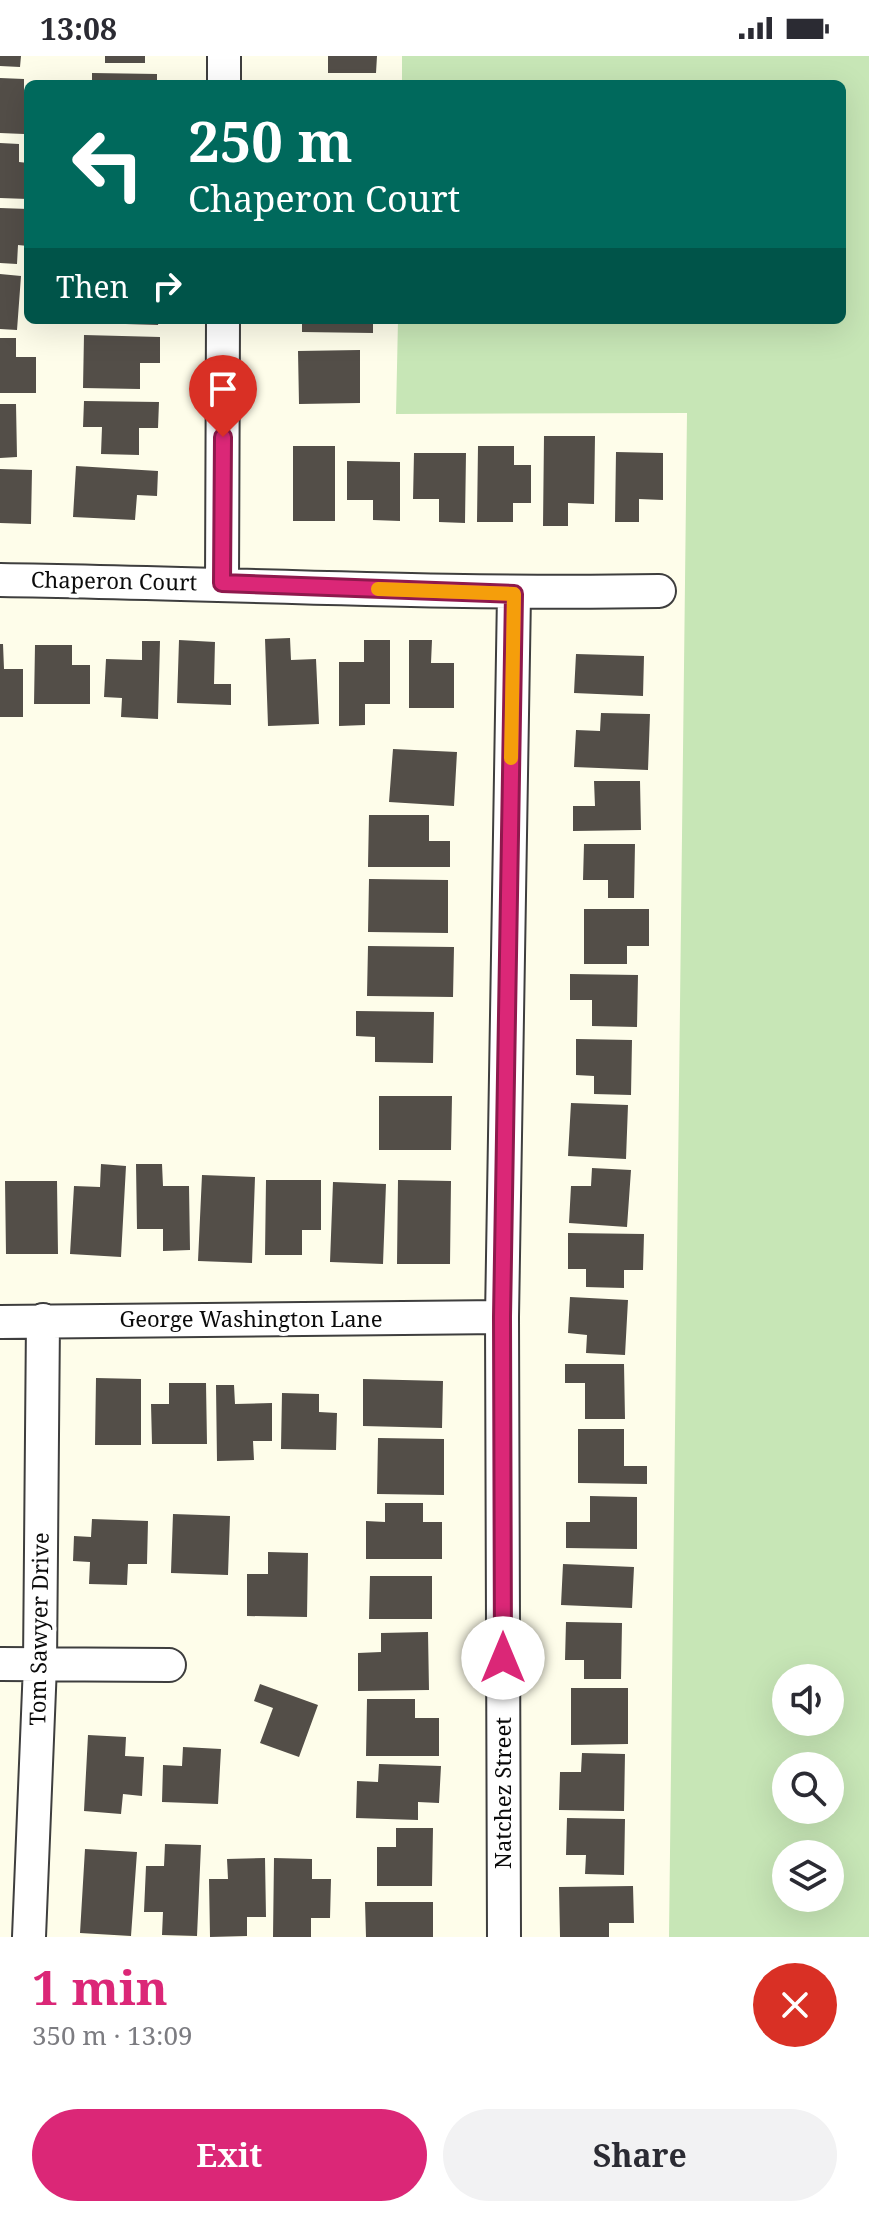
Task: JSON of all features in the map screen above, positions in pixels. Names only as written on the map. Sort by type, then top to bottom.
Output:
[{"type":"street","points":[[224,56],[224,80]]},
{"type":"street","points":[[222,583],[223,324]]},
{"type":"street","name":"Chaperon Court","points":[[0,580],[222,583],[514,594],[659,591]]},
{"type":"street","name":"Natchez Street","points":[[504,1937],[502,1317],[514,594]]},
{"type":"street","name":"George Washington Lane","points":[[0,1322],[502,1317]]},
{"type":"street","name":"Tom Sawyer Drive","points":[[29,1937],[40,1665],[43,1320]]},
{"type":"street","points":[[0,1664],[169,1665]]},
{"type":"green space","points":[[402,56],[869,56],[869,1937],[669,1937],[687,413],[396,414],[398,324],[846,324],[846,80],[402,80]]},
{"type":"building","points":[[0,56],[21,56],[20,67],[0,66]]},
{"type":"building","points":[[105,56],[145,56],[145,63],[105,63]]},
{"type":"building","points":[[328,56],[377,56],[376,73],[328,73]]},
{"type":"building","points":[[92,73],[157,74],[157,80],[92,80]]},
{"type":"building","points":[[0,78],[24,79],[24,134],[0,133]]},
{"type":"building","points":[[0,143],[19,144],[19,162],[24,163],[24,199],[0,198]]},
{"type":"building","points":[[0,208],[24,209],[24,246],[18,245],[17,264],[0,263]]},
{"type":"building","points":[[0,274],[21,276],[17,330],[0,329]]},
{"type":"building","points":[[302,324],[373,324],[373,333],[302,332]]},
{"type":"building","points":[[84,335],[160,337],[160,363],[140,363],[140,389],[83,388]]},
{"type":"building","points":[[0,338],[16,338],[16,357],[36,357],[36,393],[0,393]]},
{"type":"building","points":[[360,350],[360,403],[299,404],[298,351]]},
{"type":"building","points":[[84,401],[159,402],[158,428],[139,428],[139,455],[101,454],[102,427],[83,427]]},
{"type":"building","points":[[0,404],[16,404],[17,457],[0,458]]},
{"type":"building","points":[[544,436],[595,436],[594,504],[568,503],[568,526],[543,526]]},
{"type":"building","points":[[293,446],[335,446],[335,521],[293,521]]},
{"type":"building","points":[[478,446],[514,446],[514,465],[531,465],[531,503],[513,503],[513,522],[477,522]]},
{"type":"building","points":[[616,452],[663,453],[663,500],[639,499],[639,522],[615,522]]},
{"type":"building","points":[[414,453],[466,453],[465,523],[439,522],[439,499],[413,499]]},
{"type":"building","points":[[347,461],[400,462],[400,521],[373,520],[373,500],[347,500]]},
{"type":"building","points":[[76,466],[158,471],[157,496],[137,495],[135,520],[73,517]]},
{"type":"building","points":[[0,469],[32,470],[31,524],[0,523]]},
{"type":"building","points":[[290,638],[291,660],[316,659],[319,724],[268,726],[265,639]]},
{"type":"building","points":[[179,640],[215,642],[214,684],[231,684],[231,705],[177,703]]},
{"type":"building","points":[[364,640],[390,640],[390,704],[365,704],[365,725],[339,726],[339,662],[364,662]]},
{"type":"building","points":[[409,640],[432,640],[431,663],[454,663],[454,708],[409,708]]},
{"type":"building","points":[[142,641],[160,641],[158,719],[121,717],[122,698],[104,697],[106,659],[142,660]]},
{"type":"building","points":[[0,644],[3,644],[4,669],[23,669],[23,717],[0,717]]},
{"type":"building","points":[[35,645],[72,645],[72,665],[90,665],[90,704],[34,704]]},
{"type":"building","points":[[576,654],[644,656],[643,696],[574,693]]},
{"type":"building","points":[[601,713],[650,714],[648,770],[574,767],[576,730],[600,731]]},
{"type":"building","points":[[393,749],[457,752],[454,806],[389,802]]},
{"type":"building","points":[[594,781],[640,781],[641,830],[573,831],[573,806],[595,806]]},
{"type":"building","points":[[369,815],[429,815],[429,841],[450,841],[450,867],[368,867]]},
{"type":"building","points":[[584,844],[635,844],[634,898],[608,898],[608,880],[583,880]]},
{"type":"building","points":[[369,879],[448,880],[448,933],[368,932]]},
{"type":"building","points":[[584,909],[649,909],[649,946],[627,946],[627,964],[584,964]]},
{"type":"building","points":[[368,946],[454,947],[453,997],[367,996]]},
{"type":"building","points":[[570,974],[638,975],[637,1027],[592,1026],[592,1000],[570,1000]]},
{"type":"building","points":[[356,1011],[434,1012],[433,1063],[375,1062],[375,1037],[356,1036]]},
{"type":"building","points":[[576,1039],[632,1040],[631,1095],[594,1094],[594,1076],[576,1075]]},
{"type":"building","points":[[379,1096],[452,1096],[451,1150],[379,1150]]},
{"type":"building","points":[[571,1103],[628,1105],[626,1159],[568,1156]]},
{"type":"building","points":[[101,1164],[126,1166],[121,1257],[70,1254],[74,1186],[100,1187]]},
{"type":"building","points":[[136,1164],[162,1164],[163,1186],[189,1186],[190,1250],[163,1251],[163,1229],[137,1229]]},
{"type":"building","points":[[592,1168],[631,1170],[627,1227],[569,1223],[571,1186],[591,1186]]},
{"type":"building","points":[[202,1175],[255,1177],[252,1263],[198,1261]]},
{"type":"building","points":[[266,1180],[321,1180],[321,1230],[302,1230],[302,1255],[265,1255]]},
{"type":"building","points":[[398,1180],[451,1181],[450,1264],[397,1264]]},
{"type":"building","points":[[5,1181],[57,1181],[58,1254],[6,1254]]},
{"type":"building","points":[[333,1182],[386,1184],[383,1264],[330,1262]]},
{"type":"building","points":[[568,1233],[644,1234],[643,1270],[624,1270],[624,1288],[586,1287],[586,1269],[568,1269]]},
{"type":"building","points":[[570,1297],[628,1300],[625,1355],[586,1353],[587,1335],[568,1333]]},
{"type":"building","points":[[565,1364],[624,1364],[625,1419],[585,1419],[585,1383],[565,1383]]},
{"type":"building","points":[[96,1378],[141,1379],[141,1445],[95,1445]]},
{"type":"building","points":[[363,1379],[443,1381],[442,1428],[363,1426]]},
{"type":"building","points":[[169,1383],[206,1383],[207,1444],[152,1444],[151,1404],[169,1404]]},
{"type":"building","points":[[216,1385],[234,1385],[235,1404],[272,1403],[272,1441],[253,1441],[254,1460],[217,1461]]},
{"type":"building","points":[[282,1393],[319,1394],[319,1412],[337,1413],[336,1450],[281,1449]]},
{"type":"building","points":[[578,1429],[624,1429],[624,1466],[647,1466],[647,1484],[578,1483]]},
{"type":"building","points":[[378,1438],[444,1439],[444,1495],[377,1494]]},
{"type":"building","points":[[590,1496],[637,1497],[637,1549],[566,1548],[566,1522],[590,1522]]},
{"type":"building","points":[[385,1503],[423,1503],[423,1522],[442,1522],[442,1559],[366,1559],[366,1521],[385,1522]]},
{"type":"building","points":[[173,1514],[230,1516],[228,1575],[171,1573]]},
{"type":"building","points":[[92,1519],[148,1521],[147,1564],[128,1564],[127,1585],[89,1584],[90,1562],[73,1561],[74,1536],[91,1537]]},
{"type":"building","points":[[268,1552],[308,1553],[307,1617],[247,1616],[247,1574],[268,1574]]},
{"type":"building","points":[[563,1564],[634,1567],[632,1608],[561,1605]]},
{"type":"building","points":[[370,1576],[432,1576],[432,1619],[369,1619]]},
{"type":"building","points":[[566,1622],[622,1623],[621,1679],[584,1679],[584,1660],[565,1660]]},
{"type":"building","points":[[428,1632],[429,1690],[358,1691],[358,1653],[381,1652],[381,1633]]},
{"type":"building","points":[[260,1684],[318,1705],[299,1757],[260,1743],[273,1708],[254,1701]]},
{"type":"building","points":[[571,1688],[628,1688],[628,1744],[571,1745]]},
{"type":"building","points":[[367,1699],[415,1699],[415,1718],[439,1718],[439,1756],[366,1756]]},
{"type":"building","points":[[88,1735],[126,1737],[125,1756],[144,1757],[142,1796],[123,1794],[121,1814],[84,1811]]},
{"type":"building","points":[[183,1747],[221,1749],[218,1804],[162,1802],[163,1765],[182,1766]]},
{"type":"building","points":[[582,1753],[625,1754],[624,1811],[559,1810],[560,1772],[581,1772]]},
{"type":"building","points":[[379,1764],[441,1766],[439,1803],[418,1802],[418,1820],[356,1818],[357,1781],[378,1782]]},
{"type":"building","points":[[567,1818],[625,1819],[624,1875],[585,1874],[586,1855],[566,1855]]},
{"type":"building","points":[[396,1828],[433,1828],[432,1886],[377,1886],[377,1847],[396,1847]]},
{"type":"building","points":[[165,1844],[201,1845],[197,1936],[162,1935],[163,1912],[144,1912],[146,1866],[164,1866]]},
{"type":"building","points":[[85,1849],[137,1852],[131,1936],[80,1933]]},
{"type":"building","points":[[265,1858],[266,1917],[247,1917],[247,1936],[210,1937],[209,1879],[228,1879],[227,1859]]},
{"type":"building","points":[[274,1858],[312,1859],[312,1879],[331,1879],[330,1918],[311,1918],[311,1937],[273,1937]]},
{"type":"building","points":[[633,1886],[634,1923],[609,1923],[609,1937],[560,1937],[559,1887]]},
{"type":"building","points":[[365,1902],[433,1902],[433,1937],[366,1937]]},
{"type":"slow traffic","points":[[378,589],[514,594],[511,758]]},
{"type":"route","points":[[223,437],[222,583],[514,594],[502,1317],[503,1658]]}]
